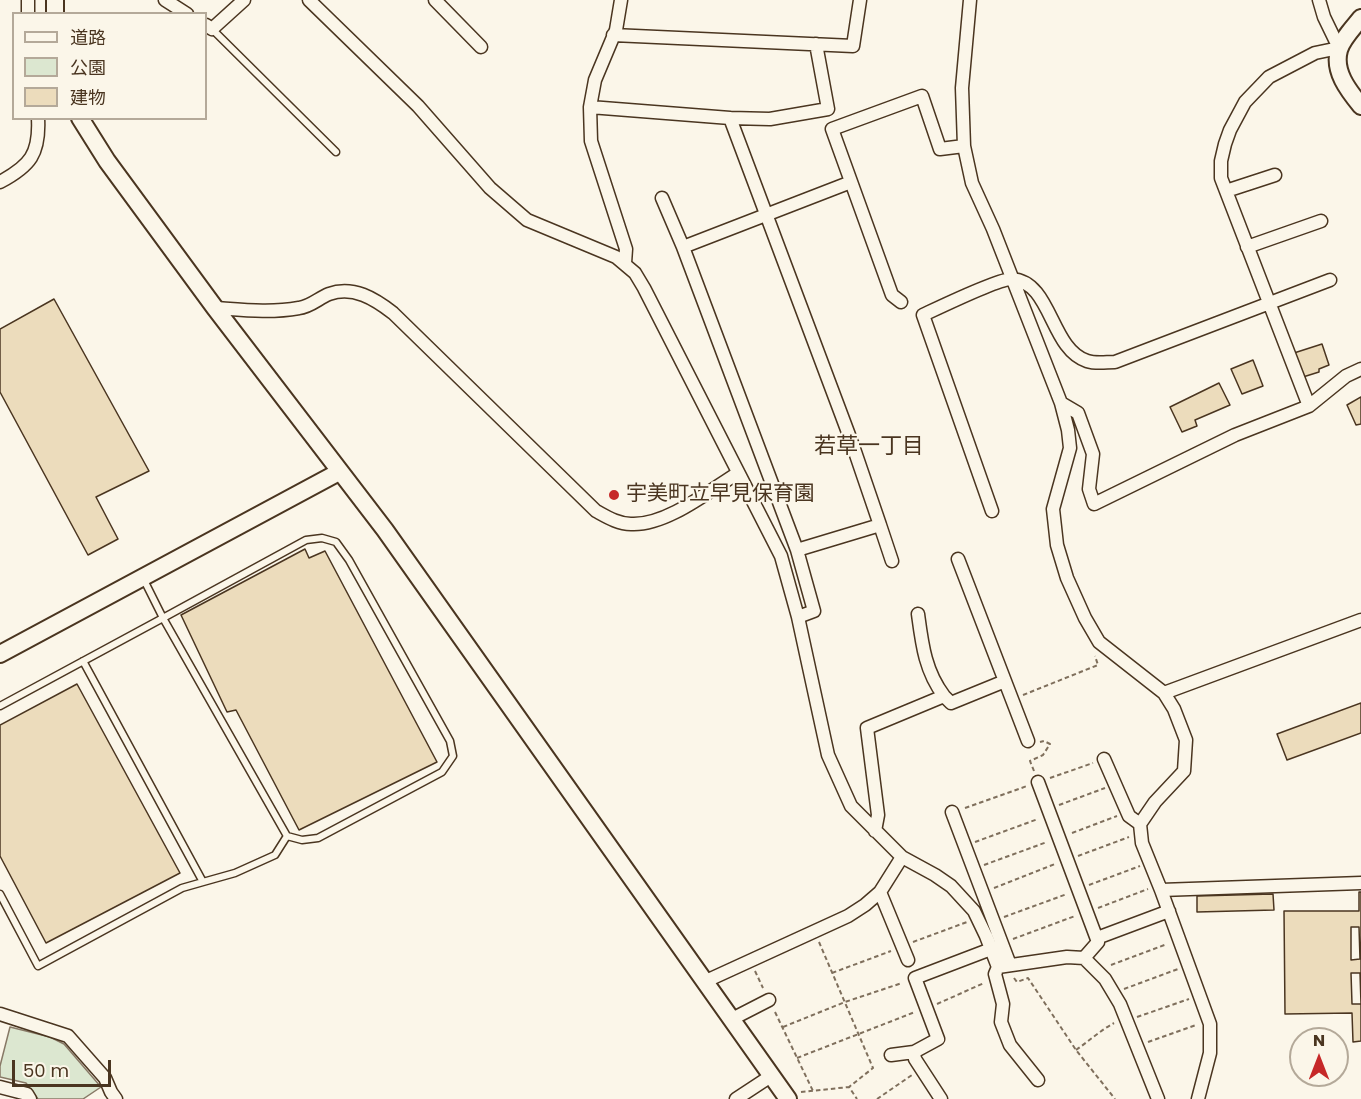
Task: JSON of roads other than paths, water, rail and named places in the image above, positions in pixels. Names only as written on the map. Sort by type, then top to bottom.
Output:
[{"type":"street","points":[[165,0],[184,12]]},
{"type":"street","points":[[209,27],[243,0]]},
{"type":"street","points":[[309,0],[418,106],[490,188],[527,220],[591,246],[625,263],[635,273],[782,555],[828,755],[850,806],[902,857],[951,886],[974,911],[997,946]]},
{"type":"street","points":[[435,0],[481,47]]},
{"type":"street","points":[[621,0],[616,30],[595,80],[590,106],[591,141],[626,249],[625,263]]},
{"type":"street","points":[[613,35],[853,46],[860,0]]},
{"type":"street","points":[[970,0],[962,88],[964,146],[972,183],[993,229],[1061,403],[1068,430],[1070,448],[1053,509],[1056,545],[1067,578],[1097,639],[1164,693],[1174,709],[1186,740],[1184,771],[1155,802],[1140,829]]},
{"type":"street","points":[[1319,0],[1324,17],[1339,48],[1338,64],[1342,81],[1361,106]]},
{"type":"street","points":[[1309,406],[1221,178],[1221,161],[1230,130],[1245,102],[1269,77],[1315,53],[1339,48],[1361,18]]},
{"type":"street","points":[[590,106],[730,118],[770,119],[828,109],[816,44]]},
{"type":"street","points":[[901,302],[892,294],[832,129],[922,96],[940,149],[964,146]]},
{"type":"street","points":[[730,118],[852,443],[892,561]]},
{"type":"street","points":[[0,182],[14,175],[30,162],[38,145],[38,120]]},
{"type":"street","points":[[81,120],[107,161],[215,308],[385,530],[788,1098]]},
{"type":"street","points":[[1226,191],[1275,175]]},
{"type":"street","points":[[683,247],[851,182]]},
{"type":"street","points":[[662,198],[683,247],[797,550],[814,611],[798,617]]},
{"type":"street","points":[[1247,247],[1321,221]]},
{"type":"street","points":[[992,511],[923,315],[1011,279],[1027,283],[1042,301],[1064,344],[1087,361],[1115,362],[1330,280]]},
{"type":"street","points":[[215,308],[284,310],[304,308],[331,293],[351,291],[374,298],[393,313],[596,511],[612,520],[631,524],[653,522],[678,510],[738,474]]},
{"type":"street","points":[[1061,403],[1078,412],[1093,453],[1089,489],[1094,504],[1235,435],[1309,406],[1346,376],[1361,369]]},
{"type":"street","points":[[0,654],[339,472]]},
{"type":"street","points":[[797,550],[880,525]]},
{"type":"street","points":[[958,559],[1028,741]]},
{"type":"street","points":[[918,614],[924,660],[936,686],[951,703],[1005,681]]},
{"type":"street","points":[[1164,693],[1361,620]]},
{"type":"street","points":[[874,831],[878,815],[867,728],[944,696]]},
{"type":"street","points":[[1104,759],[1129,816],[1140,829],[1142,843],[1209,1020],[1210,1053],[1198,1099]]},
{"type":"street","points":[[1038,782],[1098,942],[1084,958]]},
{"type":"street","points":[[952,812],[993,921],[1002,968],[1001,1022],[1010,1045],[1038,1080]]},
{"type":"street","points":[[706,981],[848,916],[880,891],[902,857]]},
{"type":"street","points":[[1160,888],[1361,883]]},
{"type":"street","points":[[880,891],[908,960]]},
{"type":"street","points":[[1096,938],[1169,911]]},
{"type":"street","points":[[891,1055],[914,1053],[938,1039],[915,978],[997,946]]},
{"type":"street","points":[[1002,968],[1067,957],[1084,958],[1105,980],[1113,993],[1126,1019],[1158,1099]]},
{"type":"street","points":[[732,1019],[769,1000]]},
{"type":"street","points":[[0,1014],[68,1036],[105,1077],[109,1097]]},
{"type":"street","points":[[914,1053],[915,1059],[941,1099]]},
{"type":"street","points":[[736,1099],[771,1076]]},
{"type":"street","points":[[0,1087],[27,1094],[30,1099]]},
{"type":"lane","points":[[209,27],[336,152]]},
{"type":"lane","points":[[0,706],[163,618],[306,540],[322,537],[336,542],[349,560],[450,741],[453,756],[442,772],[318,838],[302,840],[287,836],[163,618],[143,577]]},
{"type":"lane","points":[[83,661],[202,882]]},
{"type":"lane","points":[[0,894],[38,966],[182,888],[235,873],[275,855],[287,836]]},
{"type":"place","name":"宇美町立早見保育園","points":[[614,495]]},
{"type":"district","name":"若草一丁目","points":[[869,447]]}]
